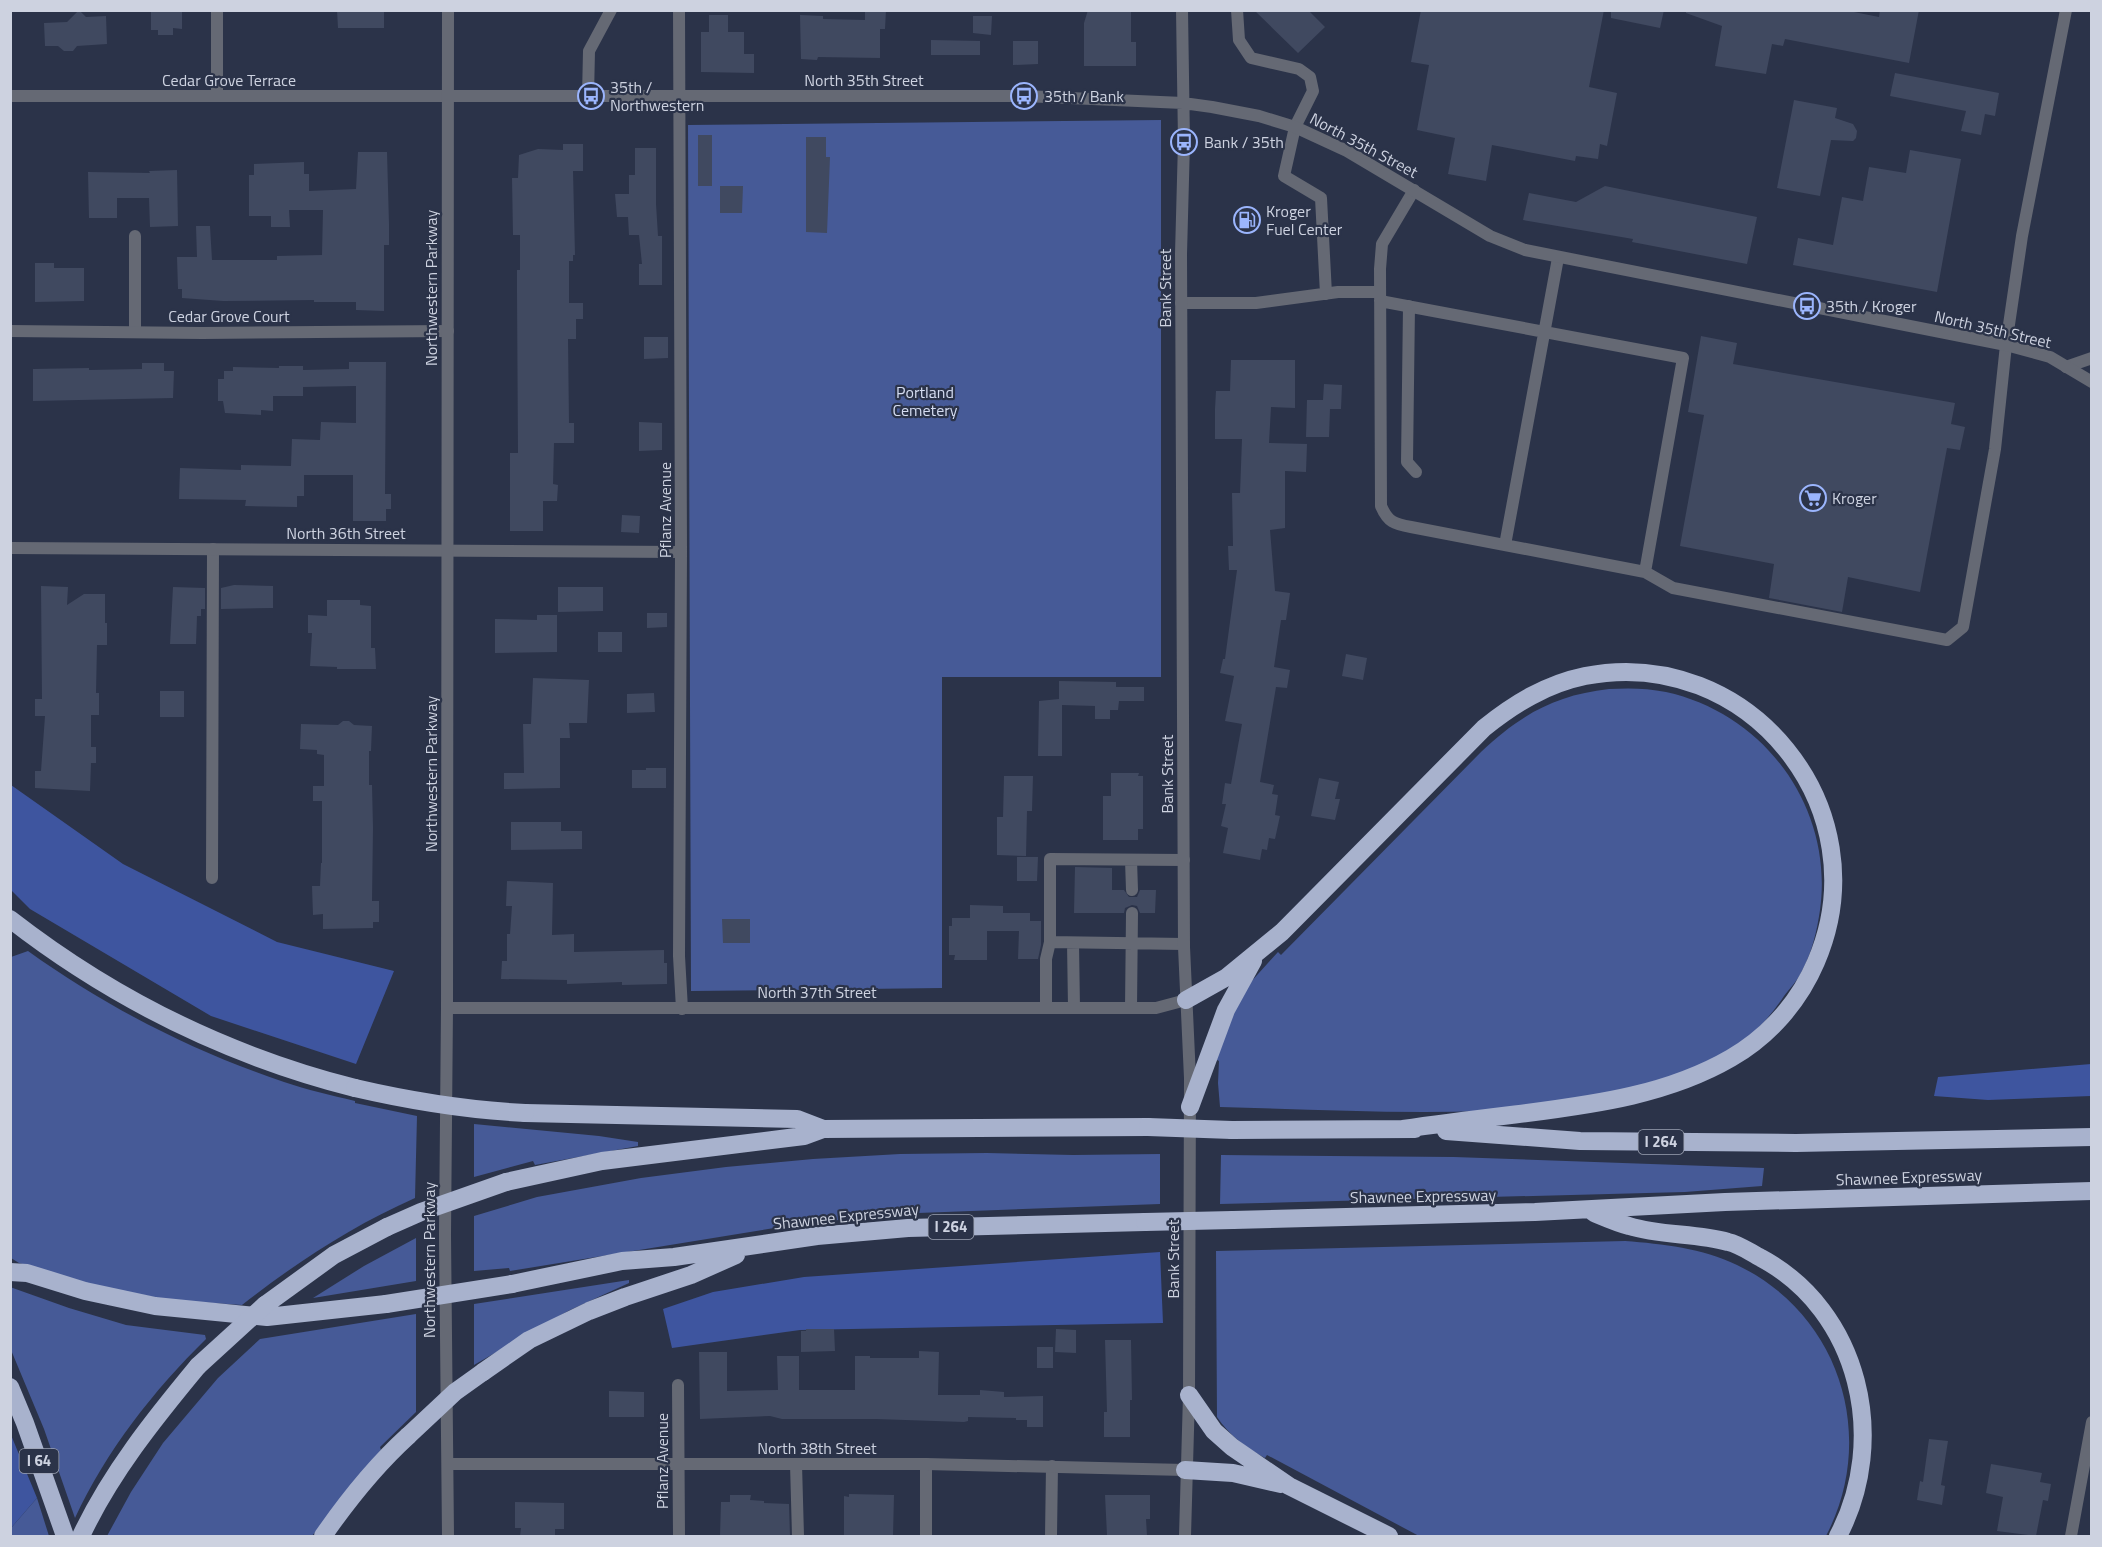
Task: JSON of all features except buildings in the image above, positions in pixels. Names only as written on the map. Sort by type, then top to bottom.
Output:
[{"type":"highway","points":[[1186,1000],[1227,977],[1282,932],[1484,728],[1518,702],[1562,682],[1586,676],[1622,672],[1666,676],[1690,683],[1729,700],[1757,719],[1792,756],[1814,792],[1826,823],[1834,874],[1829,925],[1811,973],[1800,993],[1770,1029],[1732,1058],[1706,1071],[1653,1091],[1594,1105],[1403,1129]]},
{"type":"highway","points":[[10,919],[81,970],[172,1021],[270,1063],[355,1088],[436,1104],[525,1113],[797,1119],[823,1129]]},
{"type":"highway","points":[[1190,1107],[1226,1010],[1261,949]]},
{"type":"highway","name":"I 264","points":[[823,1129],[1148,1127],[1232,1130],[1403,1129],[1580,1140],[1796,1143],[2091,1137]]},
{"type":"highway","points":[[83,1532],[144,1432],[198,1366],[265,1305],[334,1256],[387,1227],[442,1203],[506,1182],[602,1161],[804,1136],[823,1129]]},
{"type":"highway","name":"Shawnee Expressway","points":[[757,1246],[817,1236],[908,1228],[1587,1211],[1725,1202],[2091,1191]]},
{"type":"highway","points":[[1587,1211],[1630,1227],[1730,1242],[1775,1266],[1813,1299],[1834,1329],[1851,1362],[1862,1410],[1863,1444],[1857,1487],[1850,1511],[1838,1536]]},
{"type":"highway","points":[[10,1272],[27,1273],[85,1291],[155,1306],[267,1317],[386,1304],[512,1284],[622,1261],[757,1246]]},
{"type":"highway","points":[[323,1536],[349,1499],[387,1455],[454,1392],[529,1340],[589,1311],[691,1275],[757,1246]]},
{"type":"highway","name":"I 64","points":[[10,1387],[26,1423],[65,1536]]},
{"type":"highway","points":[[1189,1395],[1214,1431],[1232,1447],[1289,1486],[1389,1536]]},
{"type":"highway","points":[[10,1413],[22,1440],[55,1536]]},
{"type":"highway","points":[[1185,1470],[1233,1473],[1289,1486]]},
{"type":"street","points":[[217,10],[217,96]]},
{"type":"street","name":"Northwestern Parkway","points":[[448,10],[445,1235],[448,1536]]},
{"type":"street","points":[[588,96],[589,51],[611,10]]},
{"type":"street","name":"Pflanz Avenue","points":[[679,10],[681,552],[679,956],[682,1009]]},
{"type":"street","name":"Bank Street","points":[[1182,10],[1184,944],[1190,1107],[1189,1395],[1185,1470],[1185,1536]]},
{"type":"street","points":[[1237,10],[1239,40],[1251,58],[1299,69],[1310,77],[1313,91],[1295,127],[1284,176],[1321,198],[1326,294]]},
{"type":"street","points":[[1414,190],[1382,244],[1380,296],[1381,506],[1386,518],[1398,525],[1644,572],[1673,588],[1947,640],[1963,627],[1995,449],[2006,345],[2022,236],[2066,10]]},
{"type":"street","name":"Cedar Grove Terrace","points":[[10,96],[448,96]]},
{"type":"street","name":"North 35th Street","points":[[448,96],[1024,96],[1183,103],[1234,111],[1295,127],[1347,151],[1490,236],[1525,250],[2006,345],[2050,357],[2091,382]]},
{"type":"street","points":[[135,236],[135,332]]},
{"type":"street","points":[[1505,545],[1558,258]]},
{"type":"street","points":[[1181,303],[1256,303],[1326,294],[1380,296],[1409,306],[1683,358],[1644,572]]},
{"type":"street","points":[[1409,306],[1407,462],[1416,472]]},
{"type":"street","name":"Cedar Grove Court","points":[[10,331],[448,331]]},
{"type":"street","points":[[2066,366],[2091,358]]},
{"type":"street","name":"North 36th Street","points":[[10,548],[681,552]]},
{"type":"street","points":[[212,878],[213,549]]},
{"type":"street","points":[[1046,1008],[1046,958],[1050,942],[1050,859],[1184,860]]},
{"type":"street","points":[[1131,860],[1132,890]]},
{"type":"street","points":[[1131,1008],[1132,913]]},
{"type":"street","points":[[1050,942],[1184,944]]},
{"type":"street","points":[[1073,943],[1074,1008]]},
{"type":"street","name":"North 37th Street","points":[[447,1008],[1156,1008],[1186,1000]]},
{"type":"street","name":"Pflanz Avenue","points":[[678,1385],[679,1536]]},
{"type":"street","points":[[2071,1536],[2091,1422]]},
{"type":"street","name":"North 38th Street","points":[[449,1464],[926,1464],[1185,1470]]},
{"type":"street","points":[[796,1464],[798,1536]]},
{"type":"street","points":[[926,1464],[926,1536]]},
{"type":"street","points":[[1051,1536],[1052,1466]]},
{"type":"green space","name":"Portland Cemetery","points":[[1161,120],[1161,677],[942,677],[942,988],[691,991],[688,125]]},
{"type":"green space","points":[[1609,689],[1666,692],[1702,704],[1734,721],[1762,744],[1786,771],[1804,802],[1816,836],[1822,873],[1819,918],[1806,964],[1763,1023],[1730,1050],[1652,1085],[1517,1108],[1449,1112],[1384,1112],[1220,1107],[1219,1061],[1215,1059],[1220,1040],[1249,984],[1278,952],[1281,955],[1481,752],[1510,727],[1524,717],[1555,702],[1572,696]]},
{"type":"green space","points":[[28,951],[119,1009],[216,1056],[301,1088],[355,1101],[355,1103],[417,1116],[415,1198],[369,1220],[326,1246],[283,1274],[242,1305],[168,1300],[94,1285],[19,1263],[11,1258],[11,957]]},
{"type":"green space","points":[[474,1124],[599,1136],[638,1142],[638,1146],[535,1165],[533,1161],[474,1177]]},
{"type":"green space","points":[[900,1154],[1160,1154],[1160,1204],[918,1213],[805,1223],[510,1271],[509,1268],[474,1271],[474,1216],[537,1197],[641,1178],[726,1167]]},
{"type":"green space","points":[[1221,1155],[1454,1157],[1764,1168],[1762,1186],[1685,1192],[1220,1204]]},
{"type":"green space","points":[[416,1238],[416,1281],[313,1298],[364,1266]]},
{"type":"green space","points":[[1625,1241],[1668,1245],[1710,1254],[1737,1265],[1773,1287],[1802,1314],[1824,1346],[1840,1381],[1848,1419],[1849,1458],[1841,1498],[1826,1536],[1419,1536],[1267,1455],[1265,1458],[1258,1454],[1232,1435],[1217,1417],[1216,1251]]},
{"type":"green space","points":[[629,1280],[629,1283],[568,1311],[474,1365],[474,1304]]},
{"type":"green space","points":[[10,1287],[126,1325],[205,1335],[206,1339],[150,1400],[116,1445],[75,1518],[44,1429],[11,1350]]},
{"type":"green space","points":[[416,1314],[416,1412],[380,1447],[381,1450],[312,1536],[107,1536],[131,1492],[163,1443],[218,1378],[260,1339]]},
{"type":"green space","points":[[37,1498],[49,1536],[11,1536],[11,1528]]},
{"type":"shaded area","points":[[11,785],[123,864],[277,942],[394,971],[356,1064],[211,1016],[30,909],[11,890]]},
{"type":"shaded area","points":[[2091,1064],[2091,1096],[1988,1100],[1934,1096],[1938,1077]]},
{"type":"shaded area","points":[[1160,1252],[1163,1323],[800,1330],[672,1348],[663,1309],[713,1292],[804,1277]]},
{"type":"shaded area","points":[[11,1435],[37,1498],[10,1528]]},
{"type":"place","name":"35th / Northwestern","points":[[591,96]]},
{"type":"place","name":"35th / Bank","points":[[1024,96]]},
{"type":"place","name":"Bank / 35th","points":[[1184,142]]},
{"type":"place","name":"Kroger Fuel Center","points":[[1247,220]]},
{"type":"place","name":"35th / Kroger","points":[[1807,306]]},
{"type":"place","name":"Kroger","points":[[1813,498]]}]
